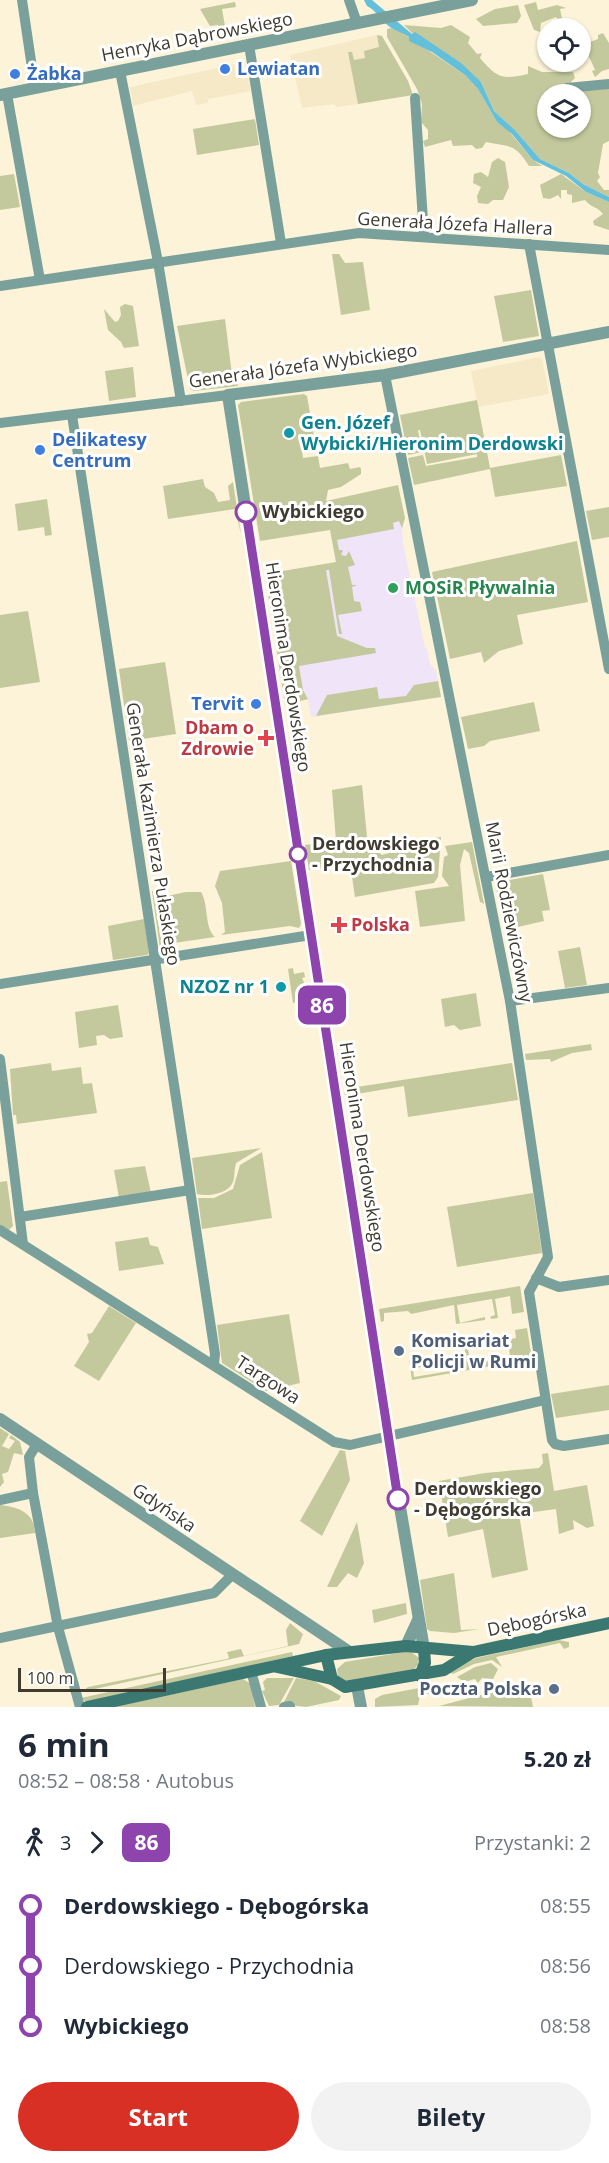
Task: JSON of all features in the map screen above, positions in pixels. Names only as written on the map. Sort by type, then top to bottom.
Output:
[{"type":"main road","name":"Dębogórska","points":[[326,1655],[406,1646],[473,1652],[609,1623]]},
{"type":"main road","points":[[420,1676],[426,1663],[424,1649]]},
{"type":"main road","name":"Dębogórska","points":[[357,1686],[444,1670],[473,1652]]},
{"type":"main road","points":[[87,1707],[326,1655],[332,1679]]},
{"type":"main road","points":[[274,1667],[332,1679],[345,1687],[357,1686]]},
{"type":"street","points":[[22,0],[35,88]]},
{"type":"street","points":[[350,0],[357,23]]},
{"type":"street","name":"Henryka Dąbrowskiego","points":[[3,95],[472,0]]},
{"type":"street","points":[[249,45],[281,243]]},
{"type":"street","points":[[120,71],[158,262],[181,401]]},
{"type":"street","points":[[591,86],[609,84]]},
{"type":"street","points":[[3,95],[40,280]]},
{"type":"street","points":[[415,98],[424,236]]},
{"type":"street","name":"Generała Józefa Hallera","points":[[0,286],[359,233],[609,250]]},
{"type":"street","points":[[529,244],[609,669]]},
{"type":"street","name":"Generała Józefa Hallera","points":[[0,286],[158,262]]},
{"type":"street","name":"Generała Józefa Wybickiego","points":[[0,423],[385,375],[609,332]]},
{"type":"street","name":"Marii Rodziewiczówny","points":[[385,375],[510,1001],[549,1257],[529,1292],[552,1440],[555,1444],[564,1446],[609,1438]]},
{"type":"street","name":"Hieronima Derdowskiego","points":[[228,395],[388,1436],[424,1649]]},
{"type":"street","name":"Generała Kazimierza Pułaskiego","points":[[72,415],[215,1354],[214,1364]]},
{"type":"street","points":[[486,877],[609,855]]},
{"type":"street","points":[[0,984],[311,935]]},
{"type":"street","points":[[510,1001],[609,988]]},
{"type":"street","points":[[0,1059],[23,1244]]},
{"type":"street","points":[[20,1217],[190,1190]]},
{"type":"street","name":"Targowa","points":[[0,1230],[334,1442],[350,1445],[546,1400]]},
{"type":"street","points":[[537,1278],[559,1287],[609,1280]]},
{"type":"street","name":"Gdyńska","points":[[0,1419],[348,1652]]},
{"type":"street","points":[[37,1443],[29,1457],[33,1493],[58,1627],[80,1707]]},
{"type":"street","points":[[0,1500],[33,1493]]},
{"type":"street","points":[[0,1638],[214,1593],[232,1575]]},
{"type":"street","points":[[406,1646],[418,1620]]},
{"type":"street","name":"Gdyńska","points":[[308,1626],[326,1655]]},
{"type":"street","points":[[251,1671],[261,1707]]},
{"type":"street","points":[[357,1686],[361,1707]]},
{"type":"shaded area","points":[[377,35],[379,47],[365,58],[350,61],[358,104],[302,108],[290,55]]},
{"type":"shaded area","points":[[245,62],[251,91],[208,99],[208,103],[196,105],[192,91],[133,106],[130,87]]},
{"type":"shaded area","points":[[539,357],[542,359],[549,394],[478,407],[471,371]]},
{"type":"shaded area","points":[[405,518],[402,528],[403,543],[425,648],[430,664],[436,671],[441,697],[311,717],[308,699],[285,705],[265,574],[336,563],[331,532]]},
{"type":"green space","points":[[235,2],[236,7],[222,9],[224,34],[220,34],[218,25],[210,26],[200,9]]},
{"type":"green space","points":[[536,2],[538,10],[557,5],[566,8],[560,9],[562,18],[537,18],[537,31],[534,30],[524,5]]},
{"type":"green space","points":[[518,5],[521,16],[517,23],[483,26],[476,19],[495,9]]},
{"type":"green space","points":[[404,25],[441,28],[451,25],[470,37],[468,43],[477,54],[482,53],[480,58],[491,70],[501,76],[512,77],[528,74],[528,66],[537,72],[573,72],[575,78],[569,84],[537,84],[537,138],[591,138],[591,87],[609,89],[609,141],[603,144],[598,173],[600,177],[597,181],[604,190],[609,190],[609,197],[540,159],[515,130],[494,111],[481,82],[413,34]]},
{"type":"green space","points":[[387,29],[398,30],[465,75],[478,89],[497,122],[508,130],[533,160],[542,166],[529,166],[520,153],[511,147],[486,142],[482,148],[476,149],[472,145],[453,146],[451,140],[425,147],[423,141],[428,139],[428,130],[421,122],[422,104],[417,89],[387,37]]},
{"type":"green space","points":[[603,33],[609,43],[609,69],[595,77],[592,71],[595,70],[591,61],[591,42],[598,39],[598,35]]},
{"type":"green space","points":[[377,35],[382,36],[408,81],[413,95],[358,104],[348,52],[352,52],[354,60],[365,58],[364,51],[379,47]]},
{"type":"green space","points":[[255,119],[259,145],[197,155],[193,129]]},
{"type":"green space","points":[[498,158],[505,162],[509,187],[503,200],[493,200],[488,204],[478,203],[477,196],[481,187],[473,183],[474,174],[481,172],[488,177],[492,162]]},
{"type":"green space","points":[[14,174],[20,207],[0,210],[0,176]]},
{"type":"green space","points":[[561,174],[586,192],[609,202],[609,230],[594,225],[593,221],[603,214],[601,212],[585,200],[572,203],[572,195],[567,194],[567,190],[561,190],[561,199],[558,195],[550,199],[543,198],[540,185]]},
{"type":"green space","points":[[332,254],[339,254],[345,263],[363,262],[370,310],[341,315]]},
{"type":"green space","points":[[531,290],[539,336],[503,342],[494,296]]},
{"type":"green space","points":[[125,304],[133,306],[139,346],[124,348],[108,330],[104,309],[115,322],[121,315],[120,307]]},
{"type":"green space","points":[[225,319],[233,383],[238,383],[238,386],[194,391],[190,389],[177,326]]},
{"type":"green space","points":[[133,367],[136,397],[109,401],[105,371]]},
{"type":"green space","points":[[304,394],[307,396],[316,448],[302,450],[303,458],[318,456],[320,468],[348,463],[350,469],[360,467],[361,469],[361,474],[341,487],[328,490],[326,501],[398,485],[405,518],[402,528],[399,521],[393,523],[394,529],[337,540],[339,550],[343,550],[341,555],[346,556],[349,551],[355,565],[348,567],[352,585],[357,585],[352,587],[354,601],[360,602],[362,611],[338,615],[342,634],[339,634],[329,570],[326,570],[337,636],[367,648],[375,648],[376,653],[299,666],[303,690],[308,699],[285,705],[265,574],[336,562],[330,530],[260,541],[238,405],[241,402]]},
{"type":"green space","points":[[477,400],[490,468],[561,455],[567,486],[495,497],[490,469],[414,485],[408,458],[423,455],[426,466],[477,457],[477,454],[427,464],[420,430],[418,430],[422,452],[408,455],[400,415]]},
{"type":"green space","points":[[203,479],[205,487],[214,493],[218,502],[230,500],[228,486],[233,482],[241,534],[235,509],[168,519],[163,486]]},
{"type":"green space","points":[[47,499],[52,535],[45,536],[44,527],[18,531],[15,504]]},
{"type":"green space","points":[[609,507],[609,537],[592,540],[586,511]]},
{"type":"green space","points":[[577,541],[588,602],[517,615],[523,644],[499,651],[484,663],[481,652],[450,659],[432,572]]},
{"type":"green space","points":[[28,611],[40,682],[0,688],[0,615]]},
{"type":"green space","points":[[165,662],[176,734],[129,741],[119,669]]},
{"type":"green space","points":[[438,681],[441,697],[316,716],[327,695],[377,687],[379,699],[406,696],[414,685]]},
{"type":"green space","points":[[534,702],[540,731],[490,741],[484,746],[468,749],[461,717]]},
{"type":"green space","points":[[362,785],[367,837],[375,837],[368,843],[382,855],[400,850],[408,840],[441,837],[438,877],[434,883],[355,897],[350,863],[309,870],[305,845],[336,841],[332,790]]},
{"type":"green space","points":[[472,842],[484,904],[480,902],[469,853],[464,849],[460,865],[465,921],[420,927],[415,891],[449,886],[442,876],[444,857],[448,855],[445,846]]},
{"type":"green space","points":[[291,861],[301,924],[299,928],[290,926],[221,935],[225,932],[222,903],[215,886],[220,871]]},
{"type":"green space","points":[[543,874],[550,910],[542,911],[544,921],[505,930],[496,888],[499,882]]},
{"type":"green space","points":[[152,891],[156,891],[157,898],[186,892],[201,892],[209,928],[215,937],[167,944],[166,951],[160,949]]},
{"type":"green space","points":[[144,919],[149,953],[113,960],[108,926]]},
{"type":"green space","points":[[580,947],[587,985],[565,988],[558,951]]},
{"type":"green space","points":[[293,968],[294,974],[304,972],[305,977],[302,978],[307,989],[301,1002],[293,1003],[288,969]]},
{"type":"green space","points":[[476,993],[481,1026],[460,1030],[454,1025],[445,1027],[441,999]]},
{"type":"green space","points":[[118,1005],[123,1037],[110,1039],[104,1035],[96,1036],[97,1045],[79,1048],[75,1012]]},
{"type":"green space","points":[[591,1044],[592,1050],[572,1053],[551,1062],[550,1059],[526,1060],[525,1054]]},
{"type":"green space","points":[[51,1063],[52,1071],[81,1067],[83,1084],[92,1083],[97,1113],[17,1124],[16,1115],[13,1115],[10,1069]]},
{"type":"green space","points":[[512,1063],[518,1100],[408,1117],[404,1086],[345,1096],[344,1089]]},
{"type":"green space","points":[[261,1148],[236,1163],[233,1182],[227,1189],[212,1195],[197,1194],[192,1158]]},
{"type":"green space","points":[[262,1152],[272,1218],[202,1229],[198,1198],[214,1198],[233,1189],[240,1165]]},
{"type":"green space","points":[[145,1166],[151,1193],[119,1198],[114,1170]]},
{"type":"green space","points":[[7,1181],[13,1226],[9,1230],[0,1225],[0,1182]]},
{"type":"green space","points":[[533,1193],[542,1253],[457,1267],[447,1207]]},
{"type":"green space","points":[[148,1237],[150,1245],[158,1247],[164,1264],[119,1271],[115,1242]]},
{"type":"green space","points":[[520,1286],[524,1312],[512,1314],[510,1296],[495,1299],[498,1318],[491,1319],[490,1317],[495,1315],[492,1299],[457,1305],[460,1323],[485,1317],[485,1320],[456,1324],[454,1305],[411,1314],[408,1311],[384,1313],[384,1321],[381,1322],[379,1309]]},
{"type":"green space","points":[[109,1306],[136,1323],[99,1381],[74,1366],[89,1342],[87,1334],[92,1333]]},
{"type":"green space","points":[[289,1314],[300,1383],[266,1391],[222,1363],[217,1325]]},
{"type":"green space","points":[[527,1328],[532,1359],[412,1380],[409,1360],[421,1365],[413,1369],[414,1377],[462,1369],[461,1361],[465,1357],[465,1348],[486,1343],[486,1346],[468,1349],[471,1365],[502,1358],[503,1362],[511,1361],[508,1343],[489,1345],[488,1343],[516,1338],[515,1330]]},
{"type":"green space","points":[[609,1385],[609,1410],[556,1418],[551,1394]]},
{"type":"green space","points":[[0,1428],[9,1434],[2,1446],[9,1449],[15,1441],[9,1438],[11,1435],[20,1442],[23,1455],[14,1453],[8,1472],[2,1474],[4,1482],[0,1487]]},
{"type":"green space","points":[[340,1450],[345,1451],[350,1480],[322,1536],[300,1521]]},
{"type":"green space","points":[[548,1453],[554,1491],[587,1485],[594,1526],[587,1528],[573,1520],[574,1529],[559,1534],[556,1509],[519,1514],[528,1570],[492,1578],[483,1529],[448,1537],[439,1481],[485,1473],[539,1468],[543,1463],[542,1454]]},
{"type":"green space","points":[[0,1505],[19,1509],[28,1515],[32,1520],[35,1533],[0,1538]]},
{"type":"green space","points":[[357,1522],[364,1563],[357,1578],[348,1573],[337,1587],[327,1587]]},
{"type":"green space","points":[[454,1573],[461,1630],[479,1629],[454,1633],[430,1631],[427,1629],[420,1580]]},
{"type":"green space","points":[[406,1603],[407,1614],[374,1623],[372,1610]]},
{"type":"green space","points":[[290,1623],[303,1634],[299,1644],[81,1692],[88,1687],[227,1659],[229,1658],[227,1652],[241,1649],[244,1656],[288,1646],[286,1630]]},
{"type":"green space","points":[[559,1640],[569,1642],[569,1647],[564,1649],[560,1643],[496,1657],[502,1667],[492,1660],[474,1664],[453,1674],[448,1672],[476,1658]]},
{"type":"green space","points":[[410,1651],[419,1658],[418,1665],[413,1670],[348,1682],[338,1676],[337,1669],[345,1662]]},
{"type":"green space","points":[[292,1652],[293,1656],[86,1702],[81,1698]]},
{"type":"green space","points":[[491,1663],[498,1669],[493,1679],[482,1678],[478,1683],[475,1679],[464,1682],[457,1677],[475,1667]]},
{"type":"green space","points":[[267,1678],[294,1678],[279,1705],[269,1706],[262,1691],[265,1690],[263,1682]]},
{"type":"green space","points":[[296,1678],[314,1681],[341,1696],[339,1700],[306,1707],[283,1704]]},
{"type":"green space","points":[[243,1679],[251,1684],[255,1707],[114,1707]]},
{"type":"green space","points":[[440,1684],[438,1691],[420,1696],[418,1705],[375,1707],[375,1699],[382,1695]]},
{"type":"green space","points":[[529,1686],[533,1707],[439,1706],[507,1688],[508,1691]]},
{"type":"water","points":[[364,0],[372,0],[412,34],[415,32],[461,63],[481,82],[494,111],[515,130],[540,159],[609,197],[609,202],[586,192],[566,176],[533,160],[512,134],[497,122],[478,89],[465,75],[432,52],[409,41],[409,37],[390,27],[367,6]]},
{"type":"bus line","name":"86","points":[[246,512],[398,1499]]},
{"type":"place","name":"Lewiatan","points":[[225,69]]},
{"type":"place","name":"Żabka","points":[[15,74]]},
{"type":"place","name":"Gen. Józef Wybicki/Hieronim Derdowski","points":[[289,433]]},
{"type":"place","name":"Delikatesy Centrum","points":[[40,450]]},
{"type":"place","name":"Wybickiego","points":[[246,512]]},
{"type":"place","name":"MOSiR Pływalnia","points":[[393,588]]},
{"type":"place","name":"Tervit","points":[[256,704]]},
{"type":"place","name":"Dbam o Zdrowie","points":[[266,738]]},
{"type":"place","name":"Derdowskiego - Przychodnia","points":[[298,854]]},
{"type":"place","name":"Polska","points":[[339,925]]},
{"type":"place","name":"NZOZ nr 1","points":[[281,987]]},
{"type":"place","name":"Komisariat Policji w Rumi","points":[[399,1351]]},
{"type":"place","name":"Derdowskiego - Dębogórska","points":[[398,1499]]},
{"type":"place","name":"Poczta Polska","points":[[554,1689]]}]
